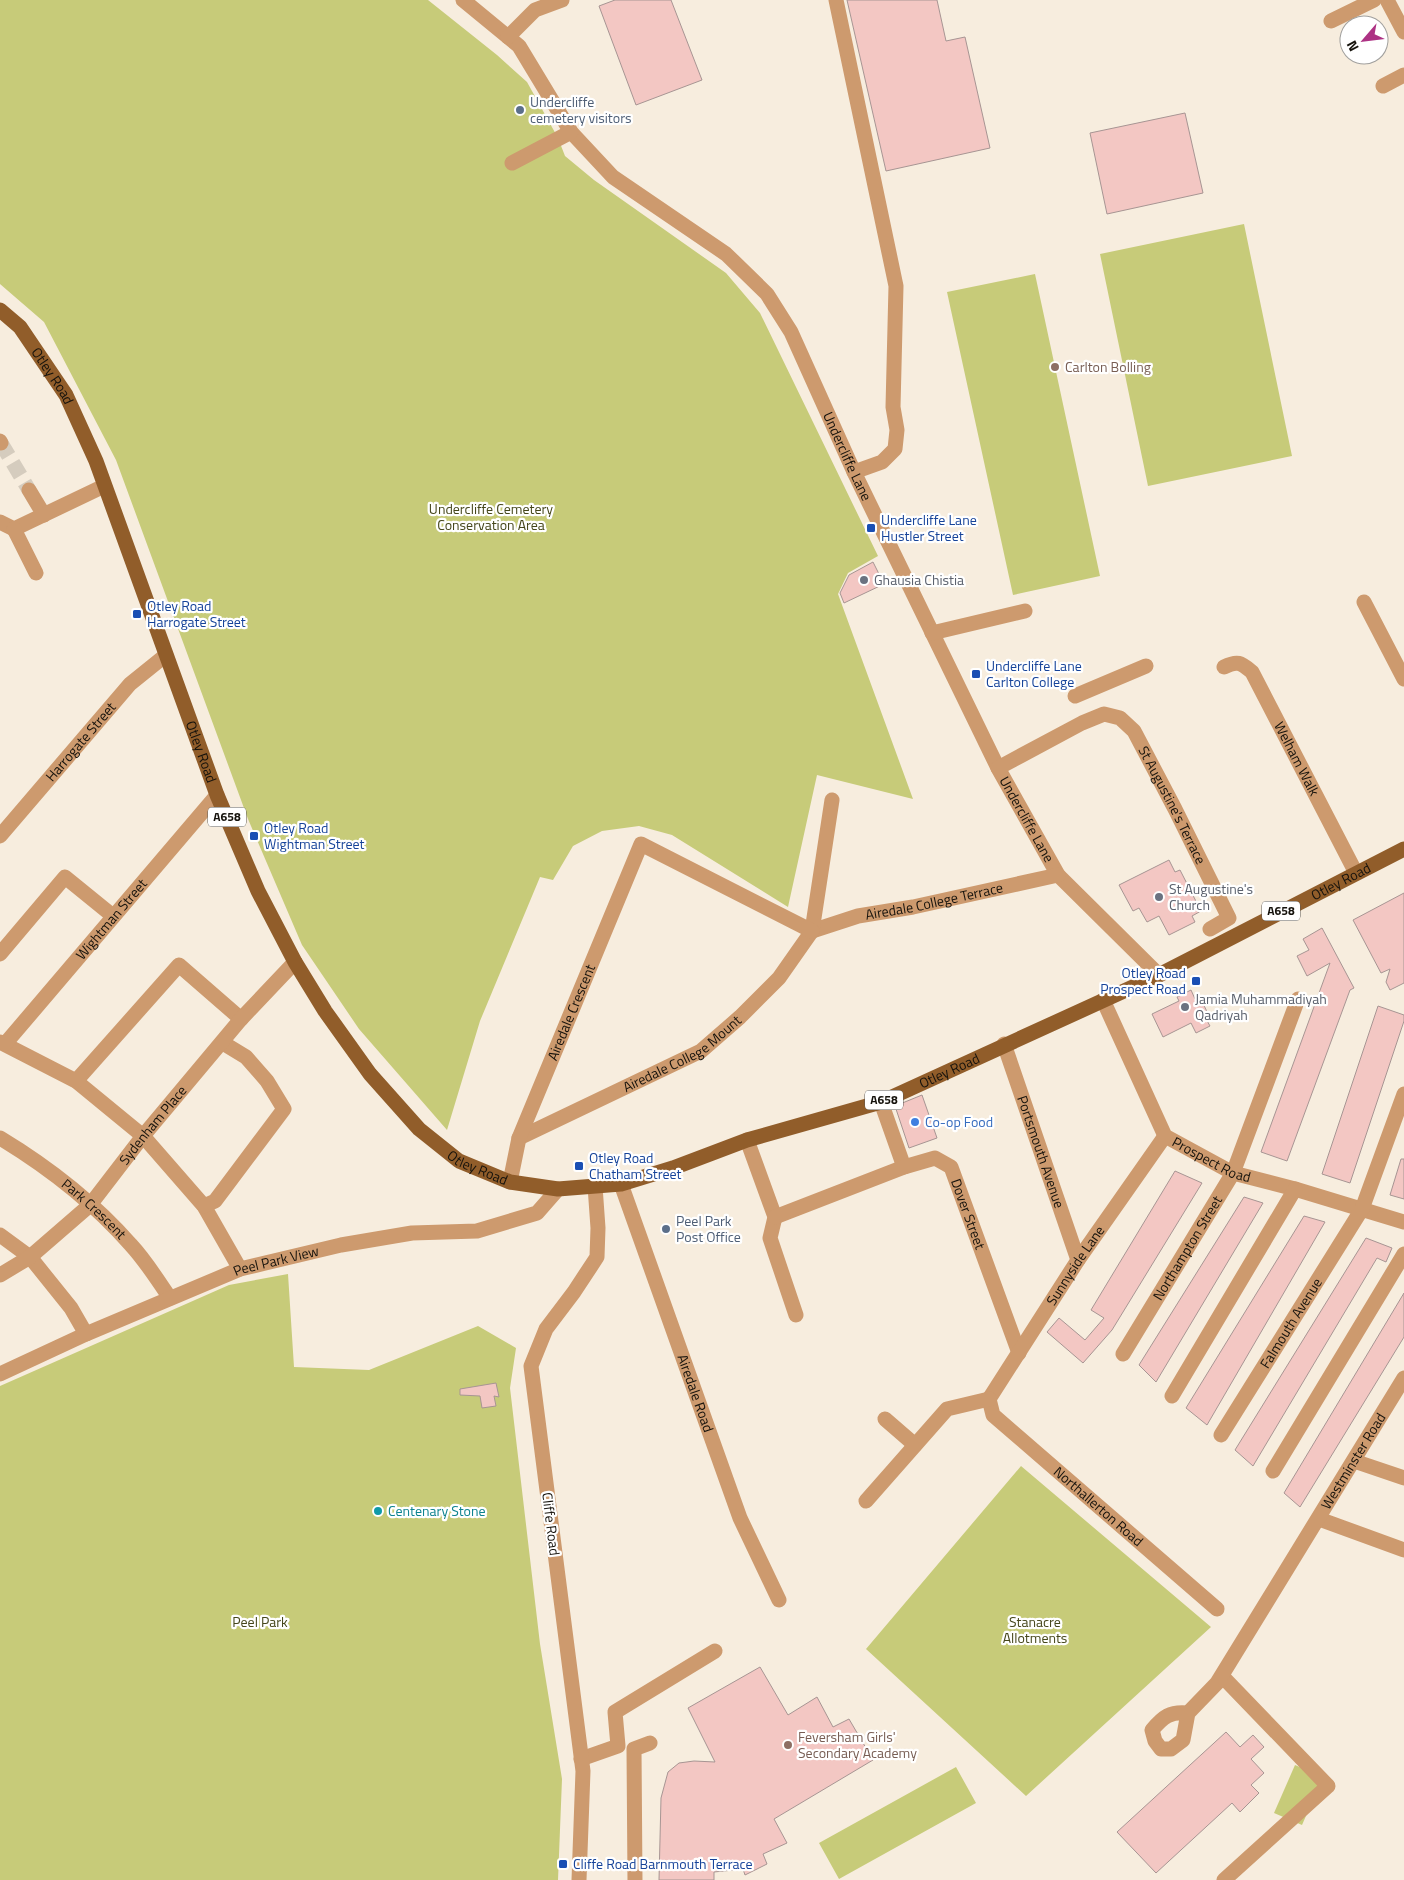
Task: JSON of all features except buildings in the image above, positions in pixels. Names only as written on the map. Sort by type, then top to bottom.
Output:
[{"type":"main road","name":"Otley Road","points":[[0,310],[20,327],[66,395],[96,460],[217,795],[258,891],[295,962],[325,1011],[370,1074],[419,1129],[459,1161],[510,1182],[558,1189],[621,1184],[673,1168],[747,1140],[881,1102],[1158,975],[1404,849]]},
{"type":"street","name":"Undercliffe Lane","points":[[463,0],[519,46],[571,132],[613,176],[726,254],[767,294],[791,332],[854,472],[998,768],[1058,875],[1158,975]]},
{"type":"street","points":[[508,37],[535,10],[562,0]]},
{"type":"street","points":[[836,0],[896,286],[893,407],[897,430],[895,449],[882,462],[854,472]]},
{"type":"street","points":[[1331,21],[1374,0]]},
{"type":"street","points":[[1387,0],[1404,32]]},
{"type":"street","points":[[1383,86],[1404,75]]},
{"type":"street","points":[[512,163],[571,132]]},
{"type":"street","points":[[14,529],[104,486]]},
{"type":"street","points":[[29,490],[44,515]]},
{"type":"street","points":[[0,522],[14,529],[36,573]]},
{"type":"street","points":[[1364,602],[1404,679]]},
{"type":"street","points":[[932,633],[1026,611]]},
{"type":"street","name":"Harrogate Street","points":[[0,836],[130,684],[166,654]]},
{"type":"street","name":"Welham Walk","points":[[1224,667],[1232,663],[1242,664],[1252,672],[1356,873]]},
{"type":"street","points":[[1075,696],[1146,666]]},
{"type":"street","points":[[998,768],[1082,723],[1104,714],[1092,689]]},
{"type":"street","name":"St Augustine's Terrace","points":[[1104,714],[1120,718],[1134,731],[1229,918],[1210,929]]},
{"type":"street","name":"Wightman Street","points":[[2,1043],[217,795]]},
{"type":"street","points":[[812,931],[832,800]]},
{"type":"street","name":"Airedale Crescent","points":[[510,1182],[519,1138],[642,844],[812,931]]},
{"type":"street","name":"Airedale College Terrace","points":[[812,931],[858,916],[913,907],[1058,875]]},
{"type":"street","points":[[0,954],[65,877],[113,916]]},
{"type":"street","name":"Airedale College Mount","points":[[519,1138],[701,1051],[740,1017],[779,978],[812,931]]},
{"type":"street","name":"Sydenham Place","points":[[0,1274],[30,1256],[90,1205],[143,1136],[242,1019],[295,962]]},
{"type":"street","points":[[76,1082],[179,966],[242,1019]]},
{"type":"street","name":"Prospect Road","points":[[1104,1000],[1165,1136],[1232,1174],[1295,1189],[1404,1222]]},
{"type":"street","name":"Northampton Street","points":[[1122,1354],[1232,1174],[1298,1000]]},
{"type":"street","points":[[2,1043],[76,1082],[143,1136],[204,1206],[240,1269]]},
{"type":"street","points":[[204,1206],[215,1201],[284,1109],[267,1081],[246,1057],[223,1043]]},
{"type":"street","name":"Portsmouth Avenue","points":[[1004,1044],[1078,1260]]},
{"type":"street","name":"Falmouth Avenue","points":[[1221,1435],[1362,1209],[1404,1094]]},
{"type":"street","points":[[881,1102],[904,1166]]},
{"type":"street","name":"Sunnyside Lane","points":[[990,1399],[1078,1260],[1165,1136]]},
{"type":"street","name":"Park Crescent","points":[[0,1138],[35,1159],[90,1205],[132,1246],[170,1298]]},
{"type":"street","points":[[747,1140],[775,1217],[770,1238],[796,1315]]},
{"type":"street","name":"Dover Street","points":[[775,1217],[904,1166],[935,1158],[951,1167],[1019,1353]]},
{"type":"street","name":"Airedale Road","points":[[621,1184],[740,1518],[780,1600]]},
{"type":"street","name":"Cliffe Road","points":[[579,1880],[583,1771],[531,1366],[546,1329],[574,1292],[596,1257],[598,1228],[595,1186]]},
{"type":"street","name":"Peel Park View","points":[[0,1374],[86,1334],[240,1269],[341,1245],[412,1233],[477,1231],[537,1213],[558,1189]]},
{"type":"street","points":[[1172,1396],[1295,1189]]},
{"type":"street","points":[[0,1235],[30,1256],[71,1308],[86,1334]]},
{"type":"street","points":[[1273,1471],[1404,1254]]},
{"type":"street","name":"Westminster Road","points":[[1188,1713],[1222,1676],[1404,1378]]},
{"type":"street","points":[[866,1501],[947,1409],[990,1399]]},
{"type":"street","name":"Northallerton Road","points":[[990,1399],[993,1415],[1217,1609]]},
{"type":"street","points":[[885,1419],[915,1445]]},
{"type":"street","points":[[1354,1461],[1404,1478]]},
{"type":"street","points":[[1319,1519],[1404,1550]]},
{"type":"street","points":[[581,1759],[618,1746],[615,1712],[714,1651]]},
{"type":"street","points":[[1222,1676],[1328,1786],[1224,1880]]},
{"type":"street","points":[[635,1880],[634,1749],[650,1743]]},
{"type":"green space","name":"Undercliffe Cemetery Conservation Area","points":[[0,0],[428,0],[497,55],[527,82],[558,138],[565,156],[594,180],[726,273],[760,313],[878,556],[848,573],[838,594],[913,799],[817,775],[788,907],[672,835],[639,826],[602,831],[573,846],[553,880],[540,877],[480,1021],[447,1130],[359,1029],[302,945],[248,819],[116,460],[44,322],[0,284]]},
{"type":"green space","points":[[1244,224],[1292,456],[1148,486],[1100,254]]},
{"type":"green space","points":[[1035,274],[1100,576],[1013,595],[947,292]]},
{"type":"green space","name":"Peel Park","points":[[288,1274],[294,1367],[369,1370],[478,1326],[516,1348],[510,1388],[540,1644],[562,1779],[558,1880],[0,1880],[0,1386],[229,1285]]},
{"type":"green space","name":"Stanacre Allotments","points":[[1021,1466],[1211,1627],[1026,1796],[866,1649]]},
{"type":"green space","points":[[1295,1765],[1323,1777],[1302,1825],[1274,1813]]},
{"type":"green space","points":[[956,1767],[976,1803],[839,1879],[819,1843]]},
{"type":"tunnel","points":[[1,443],[29,490]]},
{"type":"place","name":"Undercliffe cemetery visitors","points":[[520,110]]},
{"type":"place","name":"Carlton Bolling","points":[[1055,367]]},
{"type":"place","name":"Undercliffe Lane Hustler Street","points":[[871,528]]},
{"type":"place","name":"Ghausia Chistia","points":[[864,580]]},
{"type":"place","name":"Otley Road Harrogate Street","points":[[137,614]]},
{"type":"place","name":"Undercliffe Lane Carlton College","points":[[976,674]]},
{"type":"place","name":"Otley Road Wightman Street","points":[[254,836]]},
{"type":"place","name":"St Augustine's Church","points":[[1159,897]]},
{"type":"place","name":"Otley Road Prospect Road","points":[[1196,981]]},
{"type":"place","name":"Jamia Muhammadiyah Qadriyah","points":[[1185,1007]]},
{"type":"place","name":"Co-op Food","points":[[915,1122]]},
{"type":"place","name":"Otley Road Chatham Street","points":[[579,1166]]},
{"type":"place","name":"Peel Park Post Office","points":[[666,1229]]},
{"type":"place","name":"Centenary Stone","points":[[378,1511]]},
{"type":"place","name":"Feversham Girls' Secondary Academy","points":[[788,1745]]},
{"type":"place","name":"Cliffe Road Barnmouth Terrace","points":[[563,1864]]}]
